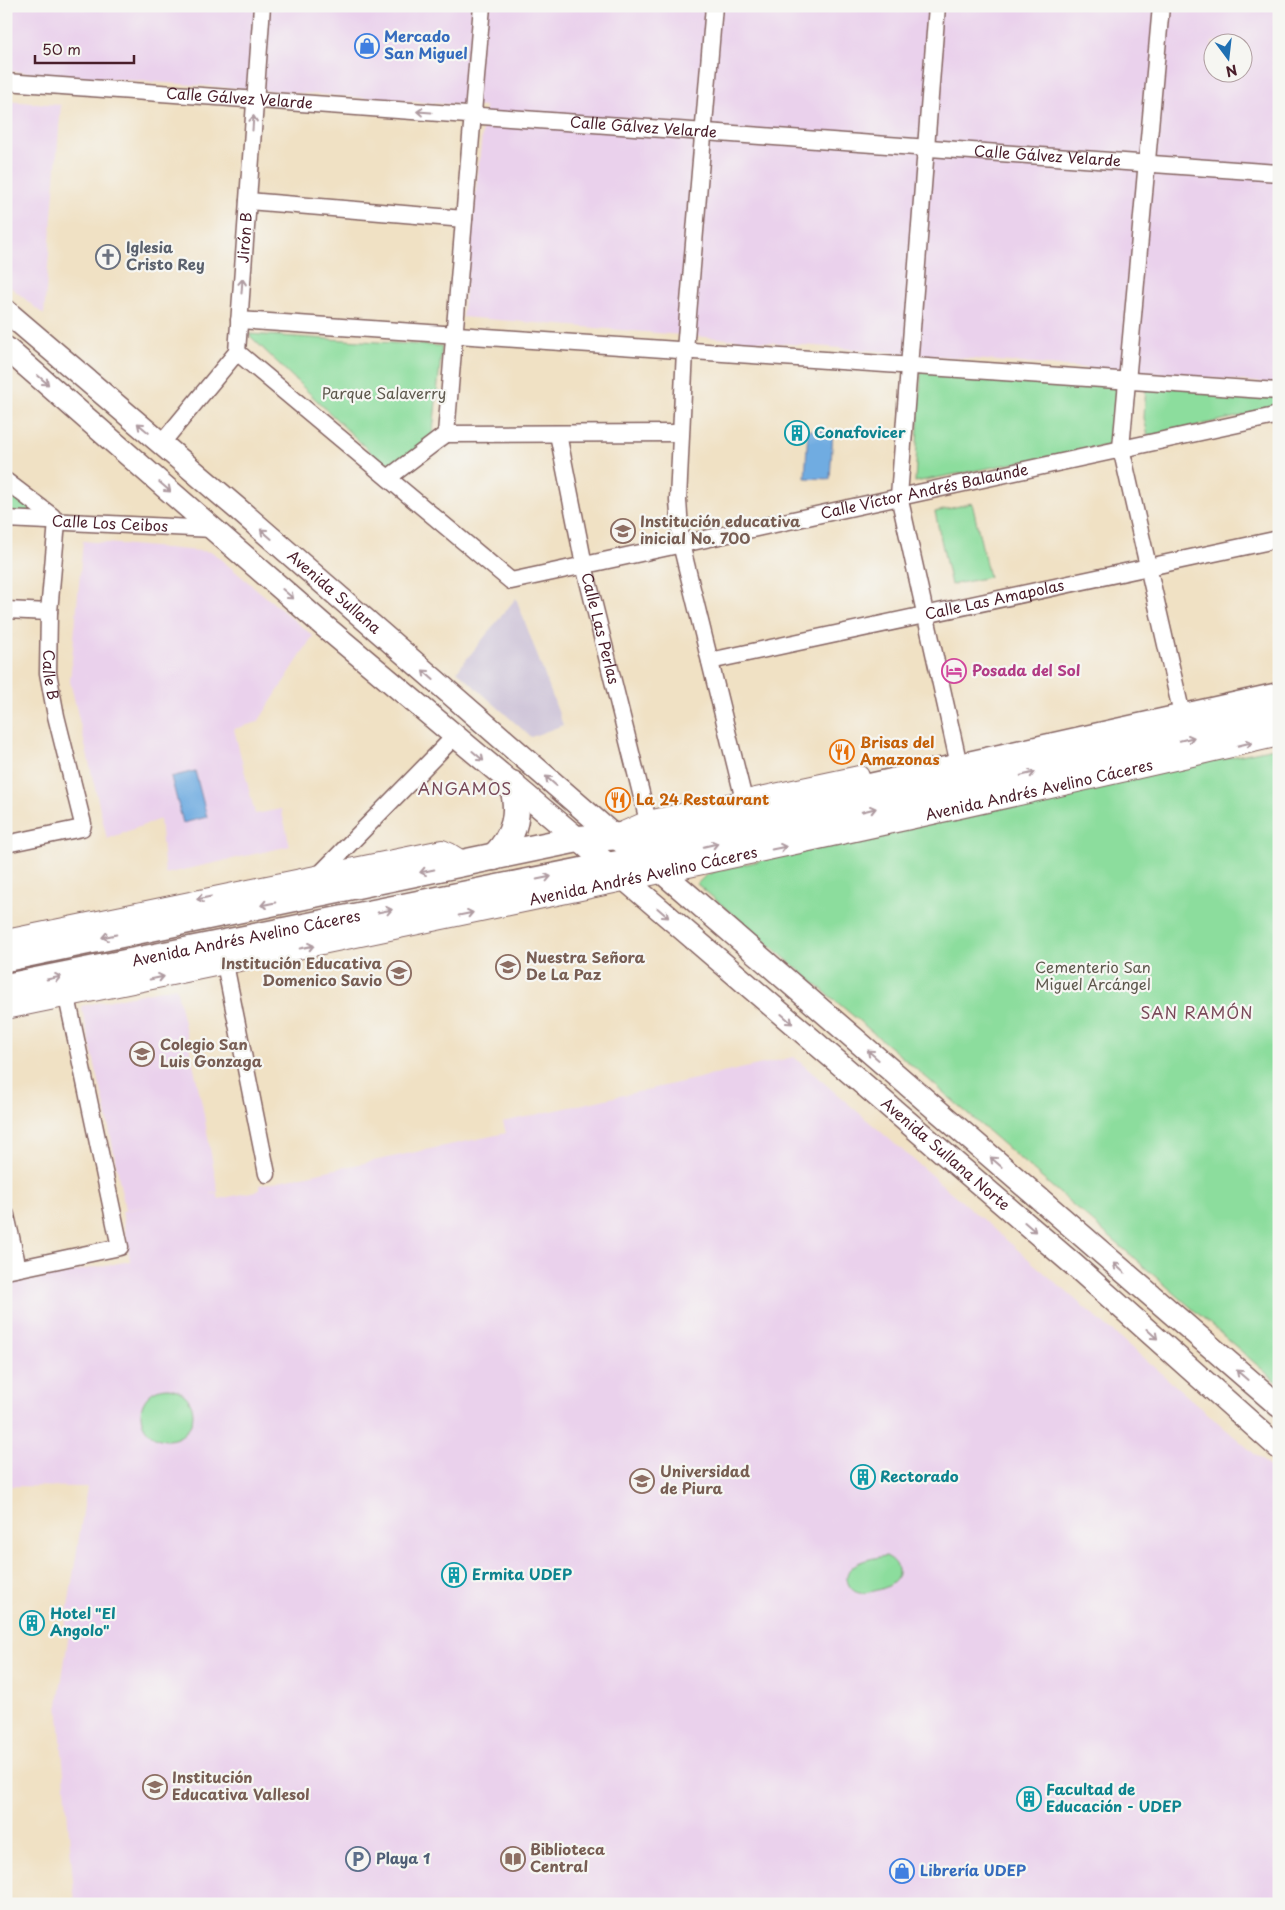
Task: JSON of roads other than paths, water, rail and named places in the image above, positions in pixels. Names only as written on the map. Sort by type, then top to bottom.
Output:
[{"type":"highway","name":"Avenida Andrés Avelino Cáceres","points":[[6,958],[578,839],[650,834],[746,807],[1279,696]]},
{"type":"highway","name":"Avenida Andrés Avelino Cáceres","points":[[6,987],[654,866],[1279,718]]},
{"type":"highway","points":[[494,857],[510,836],[515,824],[516,804],[512,784]]},
{"type":"main road","name":"Avenida Sullana","points":[[6,311],[238,509],[614,836],[654,866]]},
{"type":"main road","name":"Avenida Sullana","points":[[6,348],[213,530],[578,839],[616,874]]},
{"type":"main road","points":[[213,530],[238,509]]},
{"type":"main road","points":[[554,820],[566,812],[570,798]]},
{"type":"main road","name":"Avenida Sullana Norte","points":[[654,866],[1279,1406]]},
{"type":"main road","name":"Avenida Sullana Norte","points":[[616,874],[1074,1265],[1279,1448]]},
{"type":"street","name":"Jirón B","points":[[237,352],[262,6]]},
{"type":"street","points":[[446,434],[482,6]]},
{"type":"street","points":[[714,6],[685,350],[678,500],[681,544],[746,807]]},
{"type":"street","points":[[937,6],[908,366],[900,496],[957,756]]},
{"type":"street","points":[[1161,6],[1122,448],[1180,706]]},
{"type":"street","name":"Calle Gálvez Velarde","points":[[6,82],[1279,173]]},
{"type":"street","points":[[248,201],[464,218]]},
{"type":"street","points":[[239,320],[1279,391]]},
{"type":"street","points":[[161,444],[237,352],[388,478],[446,434],[680,434]]},
{"type":"street","name":"Calle Víctor Andrés Balaúnde","points":[[388,478],[511,580],[1279,414]]},
{"type":"street","name":"Calle Las Perlas","points":[[558,434],[584,565],[648,821]]},
{"type":"street","points":[[6,481],[52,516],[57,522]]},
{"type":"street","name":"Calle Los Ceibos","points":[[6,519],[213,530]]},
{"type":"street","name":"Calle B","points":[[6,844],[82,828],[83,824],[48,672],[49,612],[57,522]]},
{"type":"street","name":"Calle Las Amapolas","points":[[710,661],[1279,538]]},
{"type":"street","points":[[6,610],[49,612]]},
{"type":"street","name":"Avenida Andrés Avelino Cáceres","points":[[614,836],[648,821],[746,807],[957,756],[1279,684]]},
{"type":"street","points":[[320,874],[455,736]]},
{"type":"street","name":"Avenida Andrés Avelino Cáceres","points":[[654,866],[1064,786],[1279,736]]},
{"type":"street","points":[[6,940],[442,850],[465,863]]},
{"type":"street","name":"Avenida Andrés Avelino Cáceres","points":[[6,1009],[225,964],[616,874]]},
{"type":"street","points":[[225,964],[267,1174]]},
{"type":"street","points":[[6,1215],[12,1270],[120,1247],[67,997]]},
{"type":"water","points":[[808,430],[833,431],[830,479],[805,478]]},
{"type":"water","points":[[195,771],[207,817],[183,823],[171,777]]},
{"type":"place","name":"Mercado San Miguel","points":[[367,46]]},
{"type":"place","name":"Iglesia Cristo Rey","points":[[108,257]]},
{"type":"place","name":"Conafovicer","points":[[797,433]]},
{"type":"place","name":"Institución educativa inicial No. 700","points":[[623,531]]},
{"type":"place","name":"Posada del Sol","points":[[954,671]]},
{"type":"place","name":"Brisas del Amazonas","points":[[842,752]]},
{"type":"place","name":"La 24 Restaurant","points":[[618,800]]},
{"type":"place","name":"Nuestra Señora De La Paz","points":[[508,967]]},
{"type":"place","name":"Institución Educativa Domenico Savio","points":[[399,973]]},
{"type":"place","name":"Colegio San Luis Gonzaga","points":[[142,1054]]},
{"type":"place","name":"Rectorado","points":[[863,1477]]},
{"type":"place","name":"Universidad de Piura","points":[[642,1481]]},
{"type":"place","name":"Ermita UDEP","points":[[454,1575]]},
{"type":"place","name":"Hotel \"El Angolo\"","points":[[32,1623]]},
{"type":"place","name":"Institución Educativa Vallesol","points":[[155,1787]]},
{"type":"place","name":"Facultad de Educación - UDEP","points":[[1029,1799]]},
{"type":"place","name":"Playa 1","points":[[358,1859]]},
{"type":"place","name":"Biblioteca Central","points":[[513,1859]]},
{"type":"place","name":"Librería UDEP","points":[[902,1871]]},
{"type":"district","name":"ANGAMOS","points":[[465,789]]},
{"type":"district","name":"SAN RAMÓN","points":[[1197,1013]]},
{"type":"park label","name":"Parque Salaverry","points":[[384,394]]},
{"type":"park label","name":"Cementerio San Miguel Arcángel","points":[[1093,976]]}]
